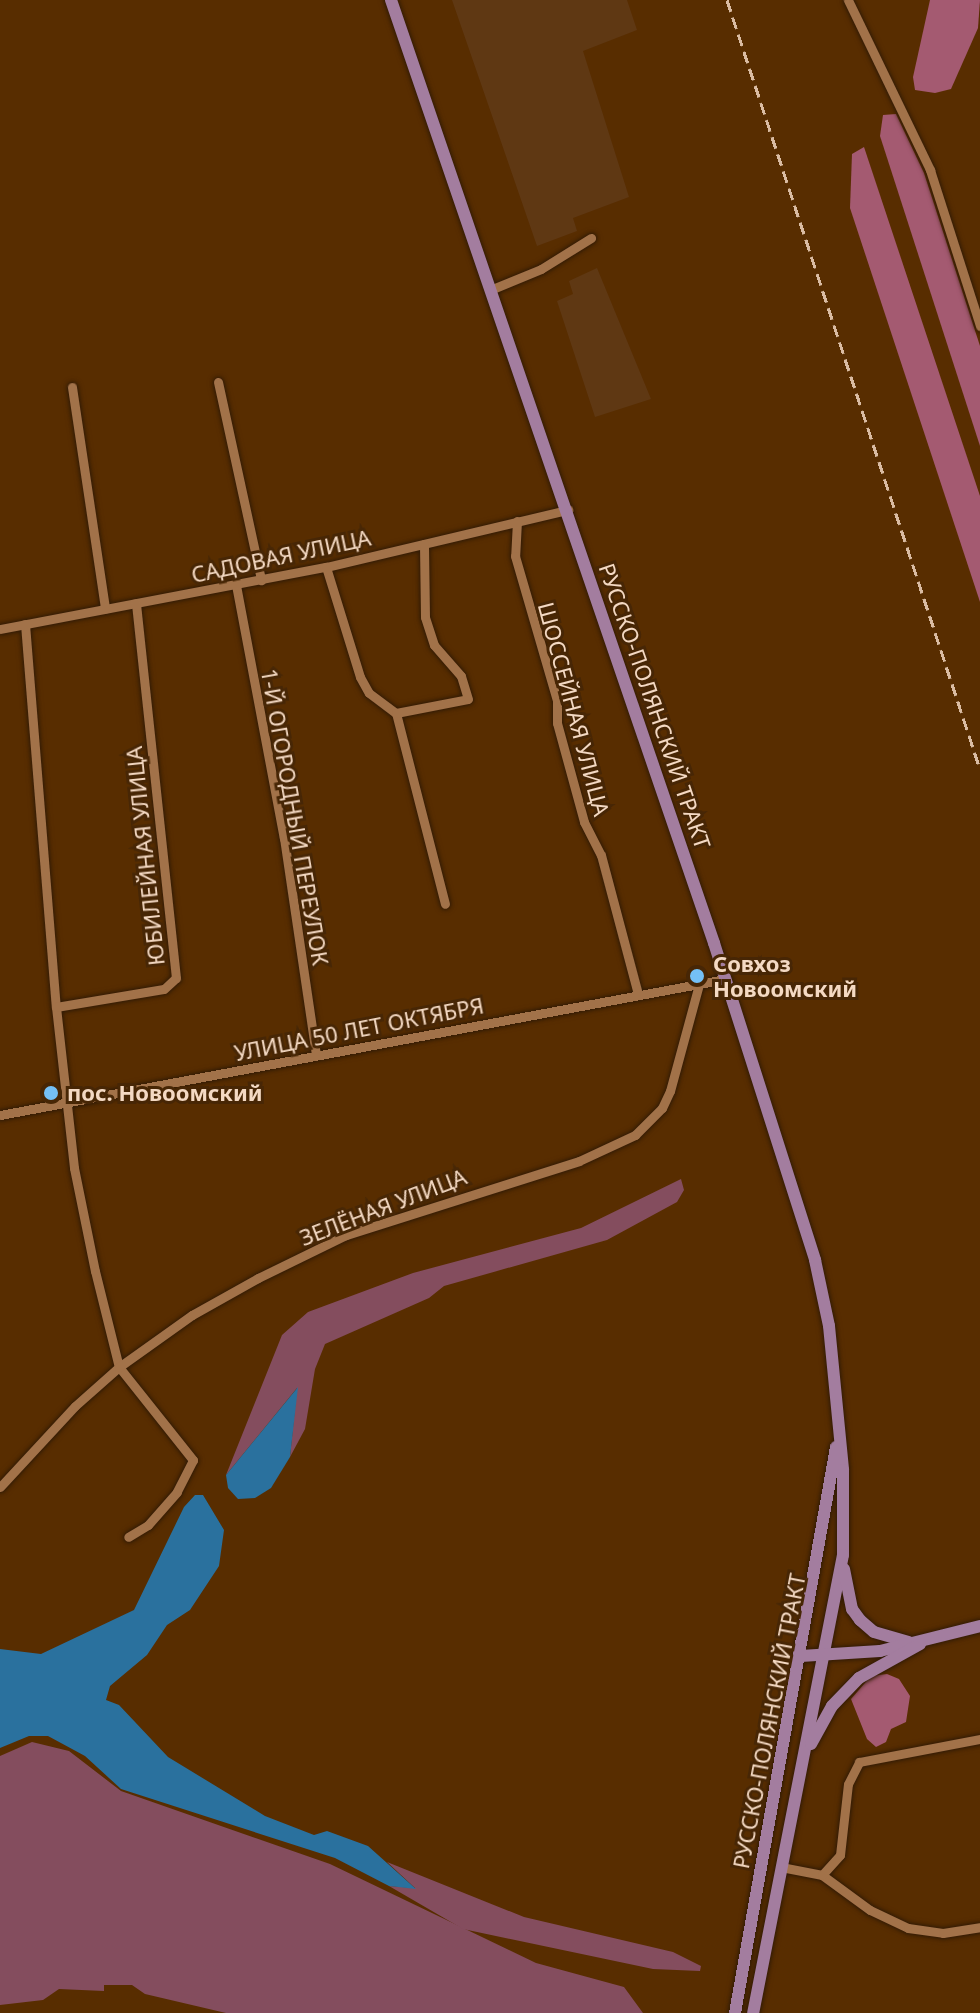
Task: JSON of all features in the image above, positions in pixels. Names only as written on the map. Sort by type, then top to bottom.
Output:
[{"type":"main road","name":"РУССКО-ПОЛЯНСКИЙ ТРАКТ","points":[[391,0],[568,510],[725,979],[823,1292],[839,1436],[843,1555],[753,2013]]},
{"type":"main road","name":"РУССКО-ПОЛЯНСКИЙ ТРАКТ","points":[[735,2013],[839,1436]]},
{"type":"main road","points":[[843,1555],[847,1591],[860,1620],[889,1638],[920,1644]]},
{"type":"main road","points":[[799,1777],[822,1721],[846,1691],[886,1659],[920,1644],[980,1626]]},
{"type":"main road","points":[[801,1656],[825,1656],[920,1644]]},
{"type":"street","points":[[848,0],[930,170],[980,326]]},
{"type":"street","points":[[490,290],[541,269],[591,238]]},
{"type":"street","points":[[218,382],[261,580]]},
{"type":"street","points":[[72,387],[105,609]]},
{"type":"street","name":"САДОВАЯ УЛИЦА","points":[[0,629],[326,567],[568,510]]},
{"type":"street","name":"ШОССЕЙНАЯ УЛИЦА","points":[[517,521],[515,556],[557,701],[557,723],[584,822],[601,855],[638,994]]},
{"type":"street","points":[[396,713],[468,699],[461,676],[434,645],[425,617],[424,544]]},
{"type":"street","points":[[326,567],[360,677],[369,693],[396,713],[445,904]]},
{"type":"street","name":"1-Й ОГОРОДНЫЙ ПЕРЕУЛОК","points":[[236,585],[284,838],[316,1055]]},
{"type":"street","name":"ЮБИЛЕЙНАЯ УЛИЦА","points":[[56,1007],[164,989],[176,978],[136,603]]},
{"type":"street","points":[[25,624],[56,1007],[80,1198],[119,1367],[193,1460],[177,1492],[148,1525],[128,1537]]},
{"type":"street","name":"УЛИЦА 50 ЛЕТ ОКТЯБРЯ","points":[[0,1115],[725,979]]},
{"type":"street","name":"ЗЕЛЁНАЯ УЛИЦА","points":[[0,1487],[75,1406],[119,1367],[192,1315],[314,1249],[400,1216],[579,1161],[635,1135],[662,1108],[670,1091],[699,984]]},
{"type":"street","points":[[822,1875],[840,1855],[848,1784],[859,1762],[980,1739]]},
{"type":"street","points":[[781,1867],[822,1875],[870,1910],[908,1928],[943,1933],[980,1927]]},
{"type":"shaded area","points":[[452,0],[627,0],[637,30],[583,51],[629,197],[573,218],[577,231],[537,246]]},
{"type":"shaded area","points":[[930,0],[980,0],[978,28],[951,89],[935,93],[915,90],[913,77]]},
{"type":"shaded area","points":[[896,114],[924,173],[980,346],[980,446],[880,136],[883,115]]},
{"type":"shaded area","points":[[864,147],[980,496],[980,602],[850,208],[852,154]]},
{"type":"shaded area","points":[[597,268],[651,399],[595,417],[557,301],[573,294],[569,281]]},
{"type":"shaded area","points":[[681,1179],[684,1190],[677,1202],[607,1240],[444,1286],[429,1298],[325,1344],[315,1369],[305,1429],[290,1457],[297,1388],[226,1475],[282,1335],[308,1312],[413,1273],[581,1228]]},
{"type":"shaded area","points":[[887,1674],[899,1679],[910,1696],[906,1722],[891,1729],[886,1742],[876,1747],[867,1739],[851,1699],[871,1676]]},
{"type":"shaded area","points":[[32,1742],[69,1751],[121,1791],[330,1864],[536,1963],[624,1987],[643,2013],[226,2013],[145,1994],[132,1985],[104,1985],[104,1991],[59,1989],[43,2000],[0,2005],[0,1756]]},
{"type":"shaded area","points":[[387,1862],[524,1917],[673,1952],[701,1966],[700,1971],[653,1969],[463,1929],[389,1886],[415,1888]]},
{"type":"water","points":[[298,1387],[290,1457],[271,1488],[255,1498],[238,1499],[228,1488],[226,1475]]},
{"type":"water","points":[[195,1495],[203,1495],[224,1530],[219,1566],[190,1610],[167,1625],[147,1655],[110,1686],[106,1700],[119,1705],[168,1757],[265,1816],[314,1835],[327,1831],[368,1846],[416,1889],[389,1886],[335,1858],[121,1789],[85,1756],[48,1736],[29,1736],[0,1748],[0,1649],[41,1654],[134,1610],[184,1507]]},
{"type":"railway","points":[[727,0],[980,769]]},
{"type":"place","name":"Совхоз Новоомский","points":[[697,976]]},
{"type":"place","name":"пос. Новоомский","points":[[51,1093]]}]
